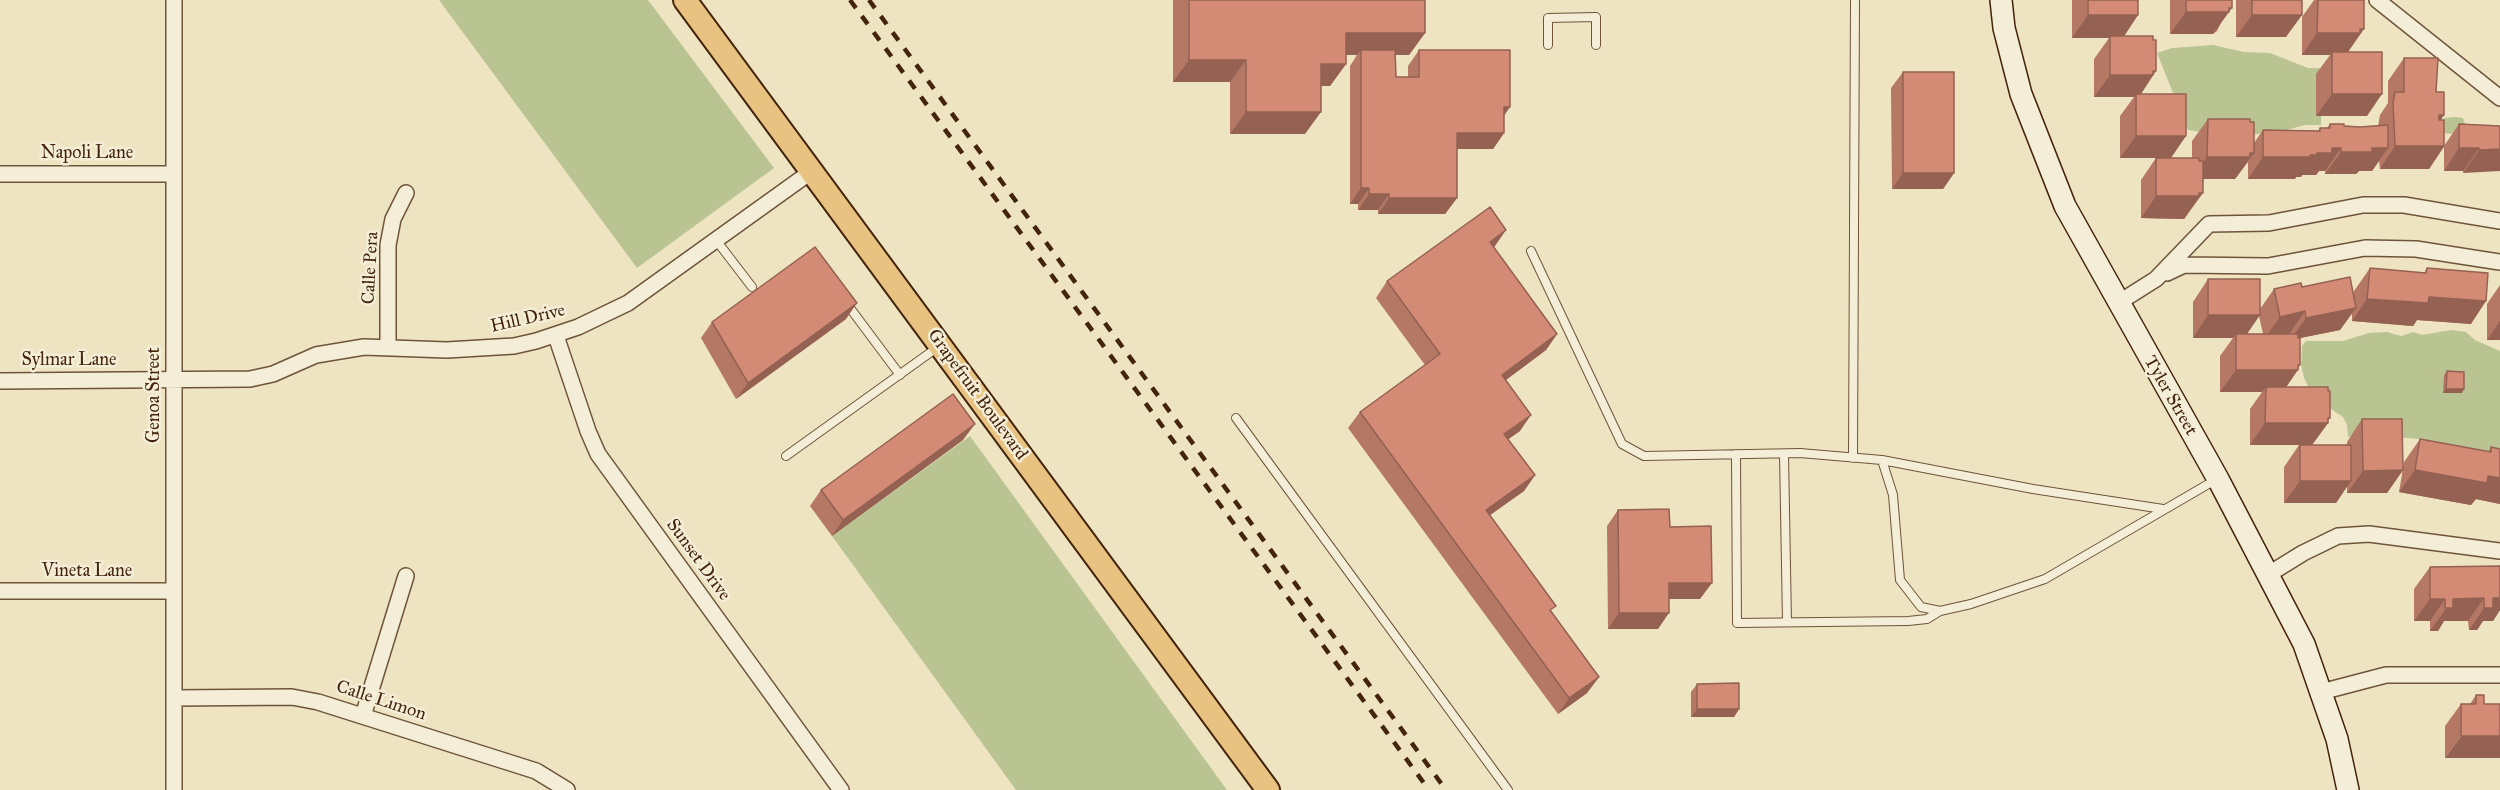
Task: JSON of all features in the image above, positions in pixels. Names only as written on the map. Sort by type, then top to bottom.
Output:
[{"type":"main road","name":"Grapefruit Boulevard","points":[[685,0],[1268,790]]},
{"type":"street","name":"Genoa Street","points":[[174,0],[174,790]]},
{"type":"street","name":"Tyler Street","points":[[2001,0],[2004,28],[2021,94],[2065,206],[2218,479],[2304,644],[2337,739],[2348,790]]},
{"type":"street","points":[[2381,2],[2500,98]]},
{"type":"street","name":"Hill Drive","points":[[174,381],[250,379],[273,374],[316,355],[364,347],[447,351],[514,346],[556,336],[604,316],[628,303],[812,171]]},
{"type":"street","name":"Napoli Lane","points":[[0,174],[174,174]]},
{"type":"street","name":"Calle Pera","points":[[388,347],[388,245],[393,219],[405,193]]},
{"type":"street","points":[[2156,279],[2209,224],[2269,223],[2363,205],[2404,205],[2500,221]]},
{"type":"street","points":[[2118,303],[2156,279],[2184,265],[2268,266],[2365,248],[2416,249],[2500,262]]},
{"type":"street","name":"Sunset Drive","points":[[556,336],[588,432],[598,454],[841,790]]},
{"type":"street","name":"Sylmar Lane","points":[[0,381],[174,381]]},
{"type":"street","points":[[2269,574],[2303,553],[2338,536],[2369,534],[2500,551]]},
{"type":"street","points":[[363,716],[406,576]]},
{"type":"street","name":"Vineta Lane","points":[[0,591],[174,591]]},
{"type":"street","points":[[2321,692],[2386,675],[2500,675]]},
{"type":"street","name":"Calle Limon","points":[[174,698],[292,697],[318,702],[536,771],[567,790]]},
{"type":"lane","points":[[1853,458],[1855,0]]},
{"type":"lane","points":[[1548,45],[1548,18],[1596,17],[1596,45]]},
{"type":"lane","points":[[716,240],[752,286]]},
{"type":"lane","points":[[1531,251],[1622,444],[1644,456],[1784,454],[1882,460],[2033,489],[2163,509]]},
{"type":"lane","points":[[838,292],[900,375]]},
{"type":"lane","points":[[786,456],[940,345]]},
{"type":"lane","points":[[1236,418],[1508,790]]},
{"type":"lane","points":[[1736,454],[1737,623],[1927,619],[1940,611],[1971,604],[2044,579],[2218,479]]},
{"type":"lane","points":[[1784,454],[1787,622]]},
{"type":"lane","points":[[1882,460],[1893,495],[1900,580],[1921,607],[1940,611]]},
{"type":"green space","points":[[439,0],[648,0],[774,168],[637,268]]},
{"type":"green space","points":[[2213,45],[2244,52],[2270,53],[2308,68],[2321,68],[2316,75],[2316,116],[2321,116],[2321,125],[2305,125],[2279,132],[2247,135],[2188,130],[2157,53],[2172,48]]},
{"type":"green space","points":[[2444,118],[2463,118],[2466,126],[2453,134],[2443,133],[2440,126]]},
{"type":"green space","points":[[2451,330],[2466,332],[2475,340],[2500,351],[2500,463],[2418,439],[2387,436],[2348,437],[2347,425],[2343,417],[2319,401],[2304,378],[2301,365],[2302,346],[2306,341],[2343,341],[2369,333],[2387,332],[2401,336],[2413,332],[2422,335]]},
{"type":"green space","points":[[970,436],[1227,790],[1016,790],[832,536]]},
{"type":"building","points":[[1189,0],[1425,0],[1425,33],[1346,33],[1346,64],[1321,64],[1321,112],[1246,112],[1246,60],[1189,60]]},
{"type":"building","points":[[2088,0],[2138,0],[2138,15],[2088,15]]},
{"type":"building","points":[[2186,0],[2232,0],[2232,8],[2229,8],[2229,12],[2186,12]]},
{"type":"building","points":[[2252,0],[2302,0],[2302,15],[2252,15]]},
{"type":"building","points":[[2318,0],[2364,0],[2364,29],[2360,29],[2360,33],[2317,33]]},
{"type":"building","points":[[2110,36],[2153,36],[2153,40],[2156,40],[2156,71],[2153,71],[2153,75],[2110,75]]},
{"type":"building","points":[[1361,50],[1395,50],[1396,77],[1419,77],[1419,50],[1510,50],[1510,107],[1504,107],[1504,133],[1457,133],[1457,198],[1389,198],[1389,194],[1369,194],[1369,188],[1361,188]]},
{"type":"building","points":[[2332,52],[2382,52],[2382,94],[2332,94]]},
{"type":"building","points":[[2404,58],[2438,58],[2436,92],[2444,92],[2444,115],[2439,115],[2439,120],[2444,120],[2444,146],[2395,146],[2393,103],[2395,92],[2404,92]]},
{"type":"building","points":[[1903,72],[1954,72],[1954,173],[1903,173]]},
{"type":"building","points":[[2136,94],[2186,94],[2186,136],[2136,136]]},
{"type":"building","points":[[2208,119],[2250,119],[2250,122],[2254,122],[2254,153],[2250,153],[2250,157],[2207,157]]},
{"type":"building","points":[[2330,124],[2360,127],[2388,125],[2388,148],[2372,148],[2372,152],[2341,152],[2341,148],[2332,148],[2332,153],[2317,153],[2310,157],[2263,157],[2263,130],[2320,131],[2320,128],[2330,128]]},
{"type":"building","points":[[2459,124],[2500,126],[2500,149],[2459,148]]},
{"type":"building","points":[[2156,158],[2199,158],[2199,161],[2203,161],[2203,193],[2199,193],[2199,196],[2156,196]]},
{"type":"building","points":[[1490,207],[1506,230],[1490,242],[1557,334],[1502,375],[1531,415],[1504,434],[1535,475],[1486,510],[1556,606],[1550,610],[1599,677],[1569,698],[1360,412],[1440,354],[1387,281]]},
{"type":"building","points":[[815,247],[857,303],[748,383],[712,322]]},
{"type":"building","points":[[2370,268],[2426,273],[2427,268],[2488,273],[2486,301],[2429,297],[2428,303],[2367,299]]},
{"type":"building","points":[[2350,277],[2356,308],[2306,318],[2305,311],[2280,317],[2274,289],[2301,283],[2302,287]]},
{"type":"building","points":[[2208,279],[2260,279],[2260,315],[2208,315]]},
{"type":"building","points":[[2236,334],[2298,334],[2300,365],[2298,365],[2298,370],[2236,370]]},
{"type":"building","points":[[2447,371],[2464,372],[2464,389],[2446,389]]},
{"type":"building","points":[[2266,387],[2328,387],[2330,418],[2328,418],[2328,423],[2265,423]]},
{"type":"building","points":[[953,394],[975,424],[843,520],[821,490]]},
{"type":"building","points":[[2362,419],[2402,419],[2403,470],[2363,471]]},
{"type":"building","points":[[2420,439],[2491,452],[2491,447],[2500,449],[2500,478],[2488,476],[2487,483],[2415,470]]},
{"type":"building","points":[[2300,445],[2351,445],[2351,481],[2300,481]]},
{"type":"building","points":[[1669,509],[1670,527],[1711,526],[1712,583],[1669,583],[1669,613],[1619,613],[1618,510]]},
{"type":"building","points":[[2500,566],[2500,598],[2493,598],[2493,608],[2484,608],[2484,598],[2453,599],[2453,608],[2445,608],[2445,599],[2430,599],[2430,567]]},
{"type":"building","points":[[1739,683],[1739,709],[1697,709],[1697,684]]},
{"type":"building","points":[[2476,695],[2484,695],[2484,704],[2500,704],[2500,736],[2461,736],[2461,704],[2476,704]]},
{"type":"railway","points":[[850,0],[1429,790]]},
{"type":"railway","points":[[869,0],[1446,790]]}]
